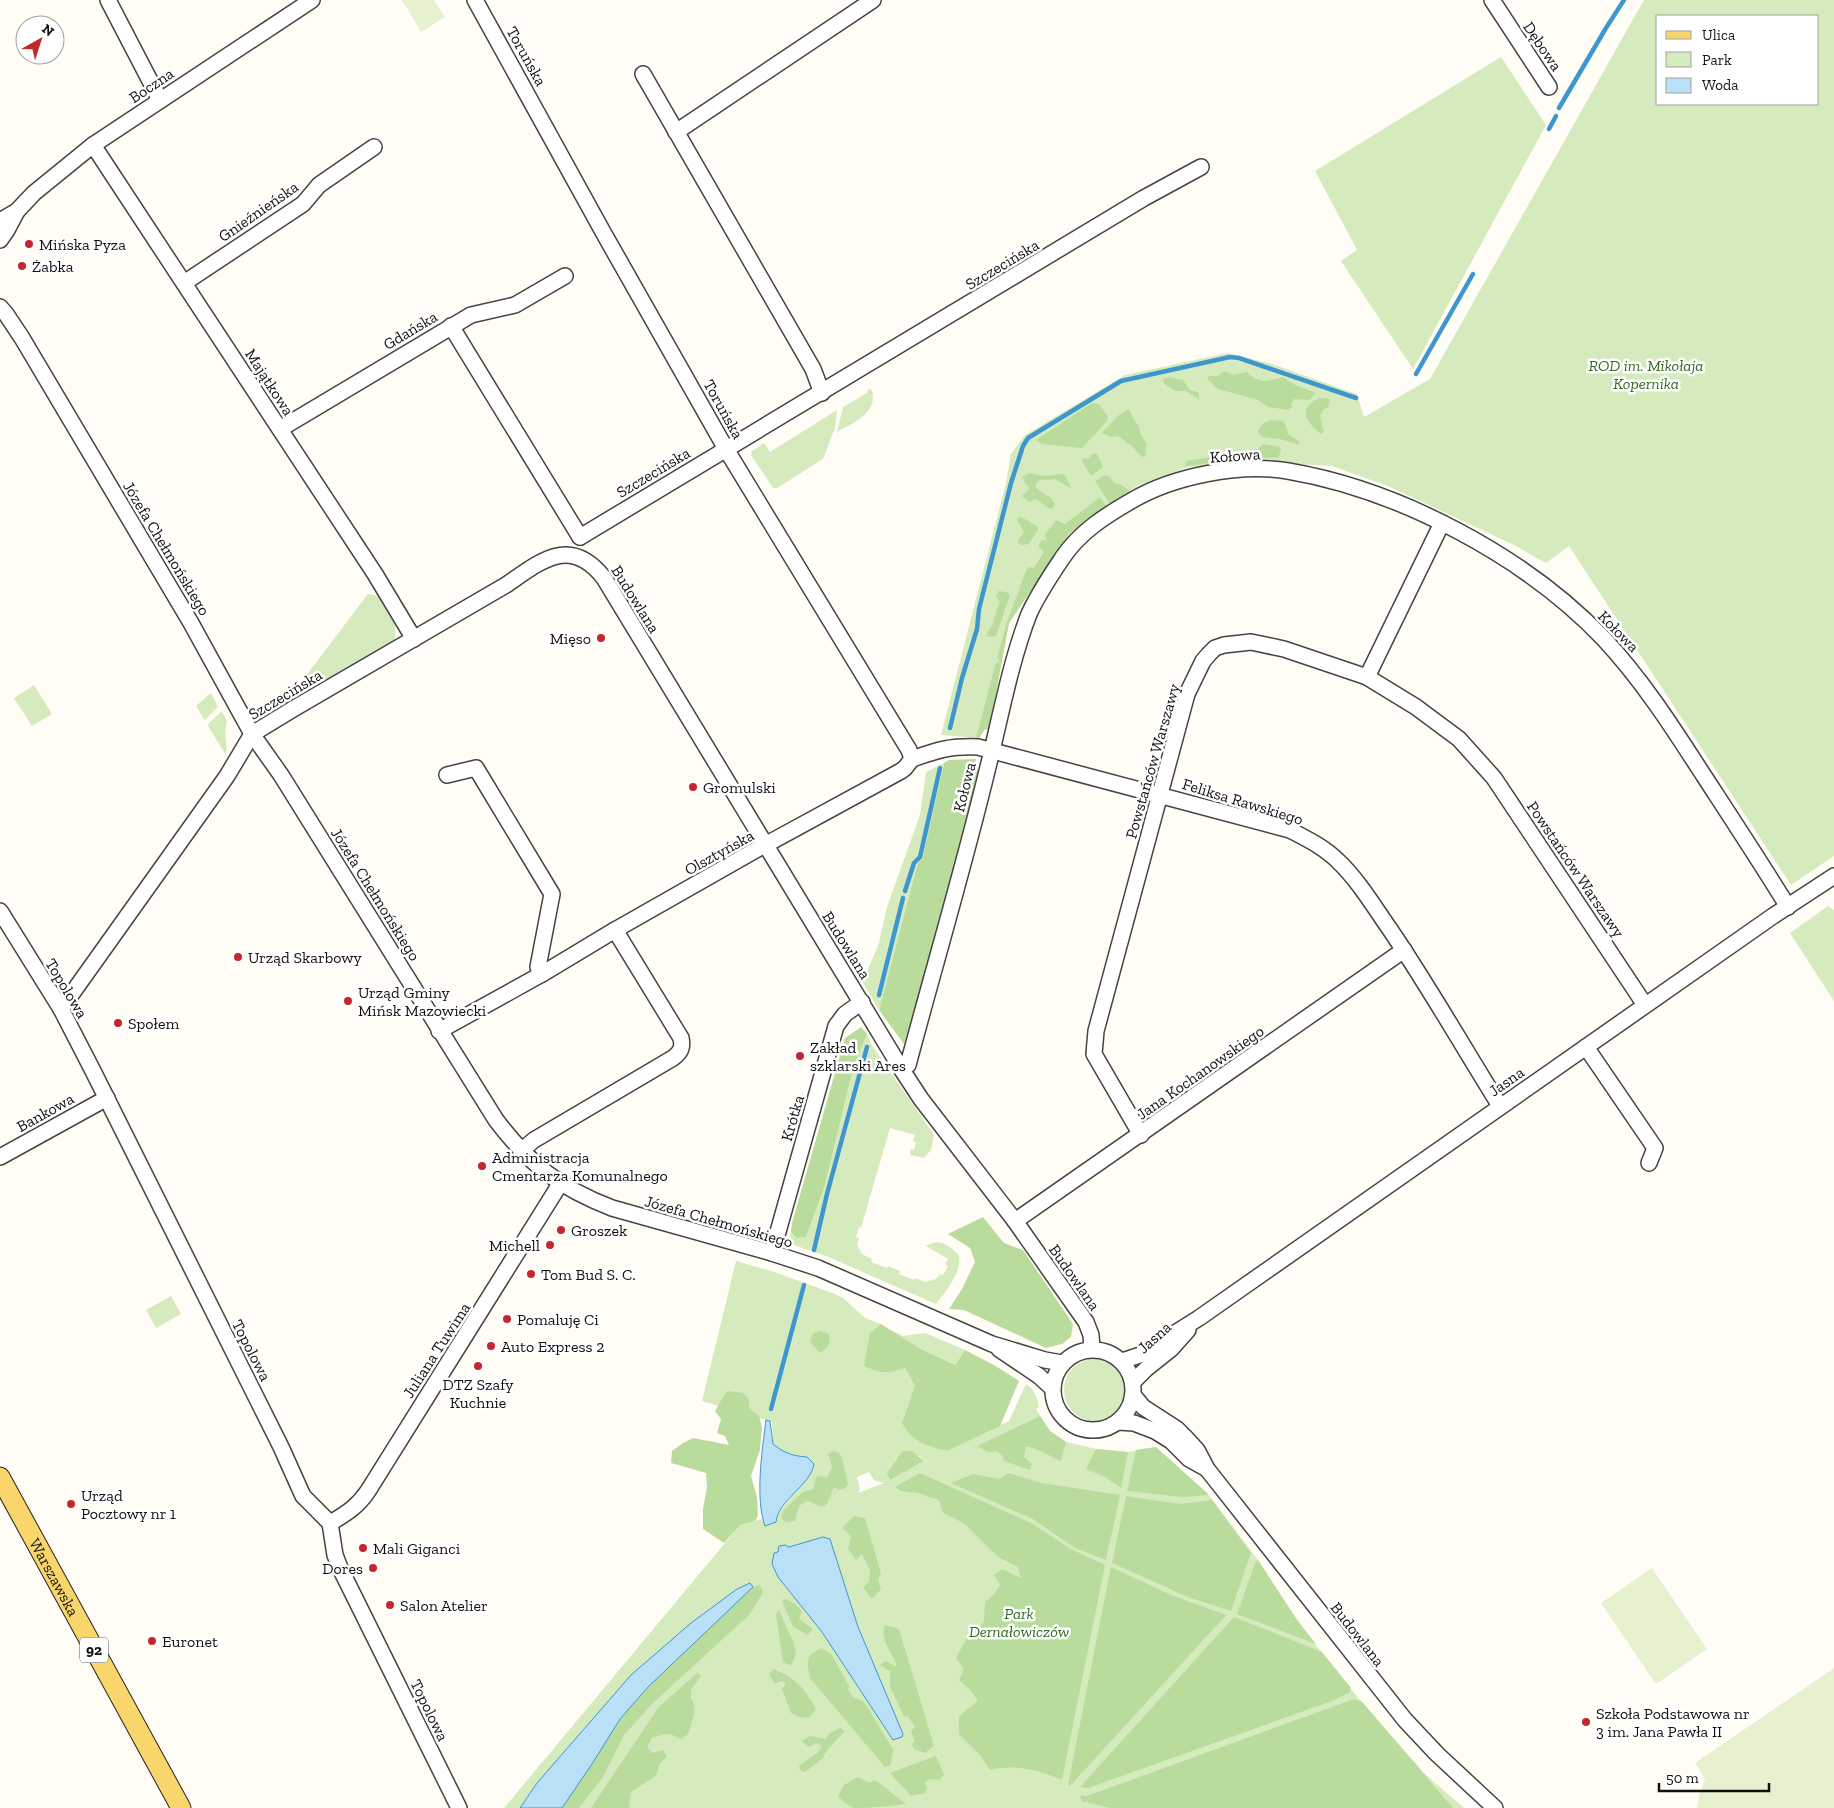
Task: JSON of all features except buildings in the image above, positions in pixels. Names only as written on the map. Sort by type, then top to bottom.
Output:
[{"type":"main road","name":"Warszawska","points":[[0,1477],[181,1808]]},
{"type":"street","points":[[108,0],[160,100]]},
{"type":"street","name":"Boczna","points":[[0,221],[17,211],[59,172],[93,145],[312,0]]},
{"type":"street","name":"Toruńska","points":[[475,0],[726,449],[909,750],[912,759]]},
{"type":"street","points":[[676,132],[873,0]]},
{"type":"street","name":"Dębowa","points":[[1492,0],[1549,87]]},
{"type":"street","points":[[643,74],[813,370],[822,393]]},
{"type":"street","name":"Majątkowa","points":[[93,145],[375,574],[414,639]]},
{"type":"street","name":"Gnieźnieńska","points":[[184,283],[303,204],[319,185],[374,147]]},
{"type":"street","name":"Szczecińska","points":[[580,537],[1144,198],[1201,167]]},
{"type":"street","name":"Boczna","points":[[0,240],[8,230],[17,211]]},
{"type":"street","name":"Gdańska","points":[[280,429],[471,315],[515,305],[565,276]]},
{"type":"street","name":"Józefa Chełmońskiego","points":[[0,297],[3,301],[3,311],[191,623],[252,734],[281,776],[496,1120],[521,1151],[560,1184],[583,1197],[612,1208],[772,1253],[818,1268],[992,1344],[1045,1360],[1062,1363]]},
{"type":"street","points":[[451,326],[580,537],[576,556]]},
{"type":"street","name":"Kołowa","points":[[902,1070],[908,1064],[1030,612],[1073,543],[1084,532],[1113,511],[1147,492],[1180,479],[1248,469],[1285,470],[1359,489],[1442,523],[1485,545],[1549,590],[1601,637],[1626,663],[1649,692],[1788,907]]},
{"type":"street","points":[[1367,677],[1442,523]]},
{"type":"street","name":"Szczecińska","points":[[61,1009],[236,764],[252,734],[506,585],[543,561],[556,555],[576,556]]},
{"type":"street","name":"Budowlana","points":[[576,556],[590,563],[604,578],[902,1070],[921,1099],[1015,1221],[1086,1322],[1091,1335],[1092,1349]]},
{"type":"street","name":"Powstańców Warszawy","points":[[1141,1135],[1094,1054],[1096,1031],[1187,694],[1203,661],[1216,648],[1224,645],[1251,642],[1284,649],[1367,677],[1392,691],[1438,722],[1459,739],[1494,778],[1646,1005]]},
{"type":"street","points":[[912,759],[932,751],[955,747],[978,748],[991,751]]},
{"type":"street","name":"Feliksa Rawskiego","points":[[991,751],[1290,830],[1326,850],[1358,883],[1404,950],[1500,1106]]},
{"type":"street","name":"Olsztyńska","points":[[440,1031],[542,974],[615,930],[901,771],[912,759]]},
{"type":"street","points":[[447,774],[476,768],[552,894],[538,967],[542,974]]},
{"type":"street","name":"Jasna","points":[[1122,1361],[1140,1355],[1199,1318],[1500,1106],[1773,916],[1834,876]]},
{"type":"street","name":"Topolowa","points":[[0,911],[61,1009],[281,1447],[303,1496],[330,1523],[335,1555],[340,1568],[459,1808]]},
{"type":"street","points":[[521,1151],[534,1140],[673,1058],[681,1050],[681,1038],[615,930]]},
{"type":"street","name":"Jana Kochanowskiego","points":[[1015,1221],[1404,950]]},
{"type":"street","name":"Krótka","points":[[772,1253],[836,1026],[845,1014],[862,1002]]},
{"type":"street","points":[[1586,1047],[1655,1148],[1649,1163]]},
{"type":"street","name":"Bankowa","points":[[0,1157],[107,1098]]},
{"type":"street","name":"Juliana Tuwima","points":[[330,1523],[348,1513],[364,1496],[560,1184]]},
{"type":"street","name":"Jasna","points":[[1133,1389],[1146,1369],[1170,1349],[1199,1318]]},
{"type":"street","name":"Józefa Chełmońskiego","points":[[992,1344],[1039,1376],[1052,1388]]},
{"type":"street","points":[[1092,1349],[1106,1351],[1122,1361],[1128,1370],[1133,1389],[1126,1414],[1118,1422],[1108,1427],[1094,1430],[1081,1428],[1069,1422],[1060,1413],[1054,1401],[1052,1388],[1054,1375],[1062,1363],[1070,1356],[1092,1349]]},
{"type":"street","name":"Budowlana","points":[[1133,1389],[1149,1411],[1177,1429],[1197,1450],[1207,1469],[1398,1712],[1437,1754],[1494,1808]]},
{"type":"street","name":"Budowlana","points":[[1118,1422],[1134,1423],[1155,1431],[1171,1441],[1189,1459],[1207,1469]]},
{"type":"green space","points":[[402,0],[434,0],[445,17],[421,32]]},
{"type":"green space","name":"ROD im. Mikołaja Kopernika","points":[[1644,0],[1834,0],[1834,856],[1791,885],[1569,546],[1546,563],[1514,545],[1390,487],[1332,466],[1246,461],[1185,468],[1137,486],[1069,534],[1009,623],[989,730],[985,729],[979,738],[941,735],[1006,483],[1011,454],[1025,435],[1125,375],[1228,353],[1272,364],[1357,394],[1364,417],[1430,379]]},
{"type":"green space","points":[[1501,57],[1546,125],[1413,369],[1341,261],[1357,250],[1315,171]]},
{"type":"green space","points":[[1223,371],[1234,375],[1247,372],[1255,379],[1264,381],[1283,377],[1293,384],[1316,393],[1309,400],[1294,399],[1289,410],[1268,407],[1258,400],[1218,389],[1207,379],[1209,376],[1218,376]]},
{"type":"green space","points":[[1169,377],[1183,380],[1190,390],[1199,393],[1199,399],[1186,391],[1175,391],[1164,384],[1163,379]]},
{"type":"green space","points":[[869,388],[872,391],[873,399],[868,411],[857,421],[837,432],[843,407],[867,393]]},
{"type":"green space","points":[[1319,398],[1330,400],[1328,407],[1323,410],[1320,416],[1324,432],[1321,434],[1311,425],[1306,416],[1308,407]]},
{"type":"green space","points":[[1092,403],[1099,404],[1108,417],[1107,421],[1082,448],[1042,444],[1036,440]]},
{"type":"green space","points":[[1129,409],[1147,445],[1145,450],[1146,456],[1142,457],[1132,446],[1118,436],[1111,437],[1102,433],[1119,415]]},
{"type":"green space","points":[[837,410],[835,428],[823,459],[777,488],[773,488],[751,455],[752,451],[764,443],[770,452]]},
{"type":"green space","points":[[1271,420],[1284,421],[1289,435],[1300,442],[1299,445],[1280,439],[1262,437],[1258,433],[1259,428]]},
{"type":"green space","points":[[1263,444],[1280,447],[1281,451],[1278,458],[1251,458],[1186,466],[1185,464],[1187,461],[1258,449]]},
{"type":"green space","points":[[1092,454],[1097,454],[1103,467],[1091,476],[1082,461],[1083,459],[1090,458]]},
{"type":"green space","points":[[1029,473],[1043,476],[1063,474],[1071,488],[1054,479],[1040,480],[1036,483],[1036,488],[1051,498],[1055,504],[1053,508],[1050,509],[1036,499],[1029,502],[1022,496],[1030,488],[1025,483],[1023,477]]},
{"type":"green space","points":[[1105,475],[1109,476],[1114,483],[1120,484],[1130,491],[1110,504],[1095,481]]},
{"type":"green space","points":[[1100,497],[1106,506],[1069,534],[1009,623],[989,730],[985,729],[979,738],[976,738],[996,662],[999,663],[997,658],[1006,625],[1028,567],[1034,568],[1044,552],[1038,546],[1042,540],[1045,541],[1047,538],[1044,536],[1056,520],[1065,524]]},
{"type":"green space","points":[[1020,516],[1038,527],[1029,544],[1022,545],[1017,542],[1024,532],[1017,520]]},
{"type":"green space","points":[[998,591],[1006,592],[1010,595],[996,636],[990,637],[986,636],[1000,602],[996,597]]},
{"type":"green space","points":[[368,594],[378,596],[395,625],[395,640],[297,698],[292,696],[296,689]]},
{"type":"green space","points":[[34,685],[52,714],[32,726],[14,698]]},
{"type":"green space","points":[[211,693],[218,707],[205,720],[196,706]]},
{"type":"green space","points":[[222,711],[227,721],[225,730],[226,755],[208,726]]},
{"type":"green space","points":[[976,759],[975,768],[984,772],[904,1044],[879,1010],[917,866],[923,857],[944,763],[949,760]]},
{"type":"green space","points":[[944,763],[923,857],[917,866],[879,1010],[860,978],[867,972],[879,943],[887,907],[920,815],[926,772]]},
{"type":"green space","points":[[1828,906],[1834,910],[1834,1001],[1790,933]]},
{"type":"green space","points":[[861,1027],[867,1034],[853,1069],[825,1185],[806,1237],[797,1238],[791,1232],[792,1223],[845,1038]]},
{"type":"green space","points":[[867,1034],[871,1044],[934,1135],[931,1150],[924,1158],[910,1155],[911,1149],[914,1150],[916,1143],[913,1141],[915,1135],[890,1128],[861,1228],[859,1227],[856,1237],[859,1238],[857,1245],[862,1254],[872,1259],[871,1262],[900,1271],[899,1274],[914,1280],[915,1278],[926,1282],[936,1279],[940,1274],[943,1275],[948,1266],[945,1264],[948,1259],[926,1246],[936,1242],[944,1244],[951,1249],[959,1255],[958,1268],[956,1275],[936,1304],[826,1256],[791,1244],[789,1239],[791,1232],[797,1238],[806,1237],[825,1185],[853,1069]]},
{"type":"green space","points":[[983,1217],[1004,1243],[1023,1250],[1073,1324],[1071,1337],[1062,1344],[1046,1348],[964,1310],[949,1309],[962,1289],[975,1262],[970,1248],[948,1234]]},
{"type":"green space","name":"Park Dernałowiczów","points":[[736,1261],[774,1272],[835,1294],[843,1298],[865,1318],[881,1324],[870,1333],[905,1368],[915,1386],[913,1395],[944,1451],[1009,1421],[1026,1384],[1035,1394],[1039,1407],[1036,1409],[1050,1431],[1066,1442],[1096,1449],[1128,1452],[1156,1447],[1208,1494],[1258,1560],[1297,1620],[1341,1678],[1426,1775],[1464,1808],[504,1808],[740,1525],[777,1515],[805,1481],[807,1457],[789,1454],[773,1444],[772,1422],[702,1401]],"holes":[[[920,1456],[924,1461],[890,1480],[896,1458]],[[829,1458],[842,1458],[843,1467],[827,1502],[817,1504],[808,1501],[799,1506],[790,1506],[797,1498],[814,1489],[827,1477],[832,1467]],[[869,1472],[874,1480],[884,1483],[858,1493],[860,1489],[857,1477]]]},
{"type":"green space","points":[[171,1296],[181,1314],[156,1328],[146,1310]]},
{"type":"green space","points":[[881,1324],[921,1349],[955,1365],[965,1350],[1019,1381],[1000,1426],[947,1451],[926,1445],[911,1435],[902,1423],[915,1386],[905,1368],[884,1372],[864,1366],[870,1333]]},
{"type":"green space","points":[[889,1329],[903,1336],[925,1333],[965,1350],[955,1365],[921,1349]]},
{"type":"green space","points":[[820,1331],[829,1334],[830,1340],[827,1347],[820,1353],[810,1342],[813,1333]]},
{"type":"green space","points":[[1095,1359],[1112,1364],[1117,1368],[1121,1373],[1126,1390],[1121,1407],[1117,1412],[1112,1416],[1095,1421],[1078,1416],[1073,1412],[1069,1407],[1064,1390],[1069,1373],[1073,1368],[1078,1364]]},
{"type":"green space","points":[[726,1392],[743,1393],[749,1399],[749,1408],[759,1416],[762,1427],[760,1450],[751,1476],[757,1497],[758,1516],[755,1521],[740,1525],[724,1543],[703,1529],[703,1509],[707,1487],[706,1473],[671,1463],[672,1451],[693,1438],[729,1445],[725,1436],[717,1433],[721,1419],[715,1411]]},
{"type":"green space","points":[[1040,1416],[1050,1431],[1066,1442],[1061,1461],[1026,1446],[1024,1457],[1032,1464],[1030,1470],[1004,1461],[1002,1455],[996,1451],[988,1452],[977,1446]]},
{"type":"green space","points":[[1156,1447],[1208,1495],[1182,1497],[1127,1491],[1136,1450]]},
{"type":"green space","points":[[1096,1449],[1128,1452],[1121,1488],[1105,1477],[1086,1469]]},
{"type":"green space","points":[[833,1451],[838,1452],[842,1458],[848,1484],[846,1488],[839,1490],[834,1487],[827,1504],[822,1507],[808,1501],[799,1506],[795,1521],[786,1522],[781,1518],[783,1511],[803,1492],[813,1489],[817,1476],[827,1477],[832,1467],[828,1454]]},
{"type":"green space","points":[[903,1451],[912,1451],[924,1461],[890,1480],[887,1473]]},
{"type":"green space","points":[[920,1473],[1031,1523],[1071,1549],[1105,1565],[1062,1780],[1045,1773],[1027,1769],[999,1768],[990,1770],[981,1756],[959,1734],[959,1716],[978,1701],[971,1691],[959,1680],[964,1669],[956,1658],[970,1632],[984,1622],[985,1602],[1000,1585],[994,1575],[1002,1569],[1021,1578],[1018,1567],[998,1557],[965,1524],[942,1512],[939,1500],[918,1493],[901,1491],[895,1487]]},
{"type":"green space","points":[[1008,1473],[1041,1483],[1120,1495],[1106,1560],[1075,1548],[1033,1519],[951,1483],[973,1474],[999,1479]]},
{"type":"green space","points":[[1126,1496],[1180,1504],[1212,1500],[1251,1553],[1231,1611],[1188,1597],[1112,1563]]},
{"type":"green space","points":[[854,1516],[865,1518],[881,1574],[878,1579],[881,1589],[872,1599],[863,1587],[869,1582],[870,1570],[862,1554],[856,1560],[848,1549],[851,1536],[842,1528]]},
{"type":"green space","points":[[1258,1560],[1297,1620],[1316,1644],[1237,1614],[1255,1563]]},
{"type":"green space","points":[[1111,1567],[1171,1595],[1226,1615],[1070,1786],[1068,1785]]},
{"type":"green space","points":[[1652,1568],[1707,1649],[1656,1684],[1601,1603]]},
{"type":"green space","points":[[760,1585],[763,1592],[750,1614],[653,1703],[624,1735],[603,1777],[579,1808],[561,1808],[592,1764],[620,1719],[648,1687],[736,1602],[753,1587]]},
{"type":"green space","points":[[785,1599],[794,1603],[802,1611],[799,1619],[813,1629],[808,1635],[793,1627],[782,1601]]},
{"type":"green space","points":[[779,1610],[794,1644],[796,1654],[791,1666],[783,1662],[776,1615]]},
{"type":"green space","points":[[1234,1617],[1322,1652],[1351,1688],[1350,1692],[1332,1701],[1088,1788],[1080,1787]]},
{"type":"green space","points":[[885,1625],[899,1629],[934,1746],[925,1753],[914,1749],[911,1743],[915,1742],[911,1732],[915,1726],[907,1716],[904,1717],[890,1686],[890,1671],[880,1665],[885,1661],[897,1667],[885,1641]]},
{"type":"green space","points":[[822,1648],[832,1655],[849,1686],[848,1690],[853,1697],[864,1702],[893,1749],[891,1765],[885,1767],[810,1678],[808,1667],[810,1656]]},
{"type":"green space","points":[[1834,1668],[1834,1808],[1697,1808],[1705,1779],[1695,1763]]},
{"type":"green space","points":[[774,1669],[794,1680],[808,1695],[816,1709],[809,1718],[799,1717],[791,1713],[782,1689],[786,1683],[781,1681],[775,1684],[769,1674]]},
{"type":"green space","points":[[697,1673],[701,1676],[691,1690],[691,1698],[695,1706],[688,1734],[681,1739],[670,1734],[661,1735],[652,1738],[647,1747],[652,1753],[663,1750],[667,1757],[660,1763],[656,1776],[631,1792],[629,1808],[591,1808],[659,1707]]},
{"type":"green space","points":[[1354,1699],[1362,1702],[1453,1808],[1110,1808],[1087,1801],[1083,1802],[1080,1797],[1081,1795],[1087,1796]]},
{"type":"green space","points":[[841,1728],[845,1731],[827,1750],[823,1758],[805,1772],[801,1771],[799,1766],[822,1747],[817,1743],[808,1747],[802,1741],[810,1736],[825,1739],[830,1733]]},
{"type":"green space","points":[[936,1756],[944,1775],[939,1780],[929,1779],[925,1783],[927,1789],[925,1793],[911,1796],[890,1773]]},
{"type":"green space","points":[[858,1777],[870,1783],[875,1780],[906,1804],[867,1808],[854,1808],[850,1806],[838,1796],[844,1785]]},
{"type":"water","points":[[766,1420],[770,1421],[773,1444],[789,1454],[807,1457],[814,1464],[812,1472],[807,1479],[782,1507],[776,1522],[765,1526],[760,1502],[760,1489],[761,1460]]},
{"type":"water","points":[[823,1537],[830,1539],[858,1627],[903,1734],[902,1737],[893,1740],[822,1632],[778,1577],[772,1564],[774,1553],[778,1552],[779,1546],[785,1545],[789,1547]]},
{"type":"water","points":[[750,1583],[753,1587],[648,1687],[620,1719],[562,1808],[520,1808],[537,1783],[631,1675],[691,1623],[737,1589]]},
{"type":"waterway","points":[[1559,108],[1624,0]]},
{"type":"waterway","points":[[1549,129],[1556,116]]},
{"type":"waterway","points":[[1416,374],[1473,274]]},
{"type":"waterway","points":[[950,728],[962,678],[977,629],[979,609],[1011,483],[1023,446],[1028,438],[1121,381],[1230,357],[1239,358],[1356,398]]},
{"type":"waterway","points":[[905,891],[914,863],[920,857],[940,768]]},
{"type":"waterway","points":[[879,995],[903,898]]},
{"type":"waterway","points":[[814,1250],[827,1194],[867,1047]]},
{"type":"waterway","points":[[771,1409],[804,1285]]},
{"type":"place","name":"Mińska Pyza","points":[[29,244]]},
{"type":"place","name":"Żabka","points":[[22,266]]},
{"type":"place","name":"Mięso","points":[[601,638]]},
{"type":"place","name":"Gromulski","points":[[693,787]]},
{"type":"place","name":"Urząd Skarbowy","points":[[238,957]]},
{"type":"place","name":"Urząd Gminy Mińsk Mazowiecki","points":[[348,1001]]},
{"type":"place","name":"Społem","points":[[118,1023]]},
{"type":"place","name":"Zakład szklarski Ares","points":[[800,1056]]},
{"type":"place","name":"Administracja Cmentarza Komunalnego","points":[[482,1166]]},
{"type":"place","name":"Groszek","points":[[561,1230]]},
{"type":"place","name":"Michell","points":[[550,1245]]},
{"type":"place","name":"Tom Bud S. C.","points":[[531,1274]]},
{"type":"place","name":"Pomaluję Ci","points":[[507,1319]]},
{"type":"place","name":"Auto Express 2","points":[[491,1346]]},
{"type":"place","name":"DTZ Szafy Kuchnie","points":[[478,1366]]},
{"type":"place","name":"Urząd Pocztowy nr 1","points":[[71,1504]]},
{"type":"place","name":"Mali Giganci","points":[[363,1548]]},
{"type":"place","name":"Dores","points":[[373,1568]]},
{"type":"place","name":"Salon Atelier","points":[[390,1605]]},
{"type":"place","name":"Euronet","points":[[152,1641]]},
{"type":"place","name":"Szkoła Podstawowa nr 3 im. Jana Pawła II","points":[[1586,1722]]}]
